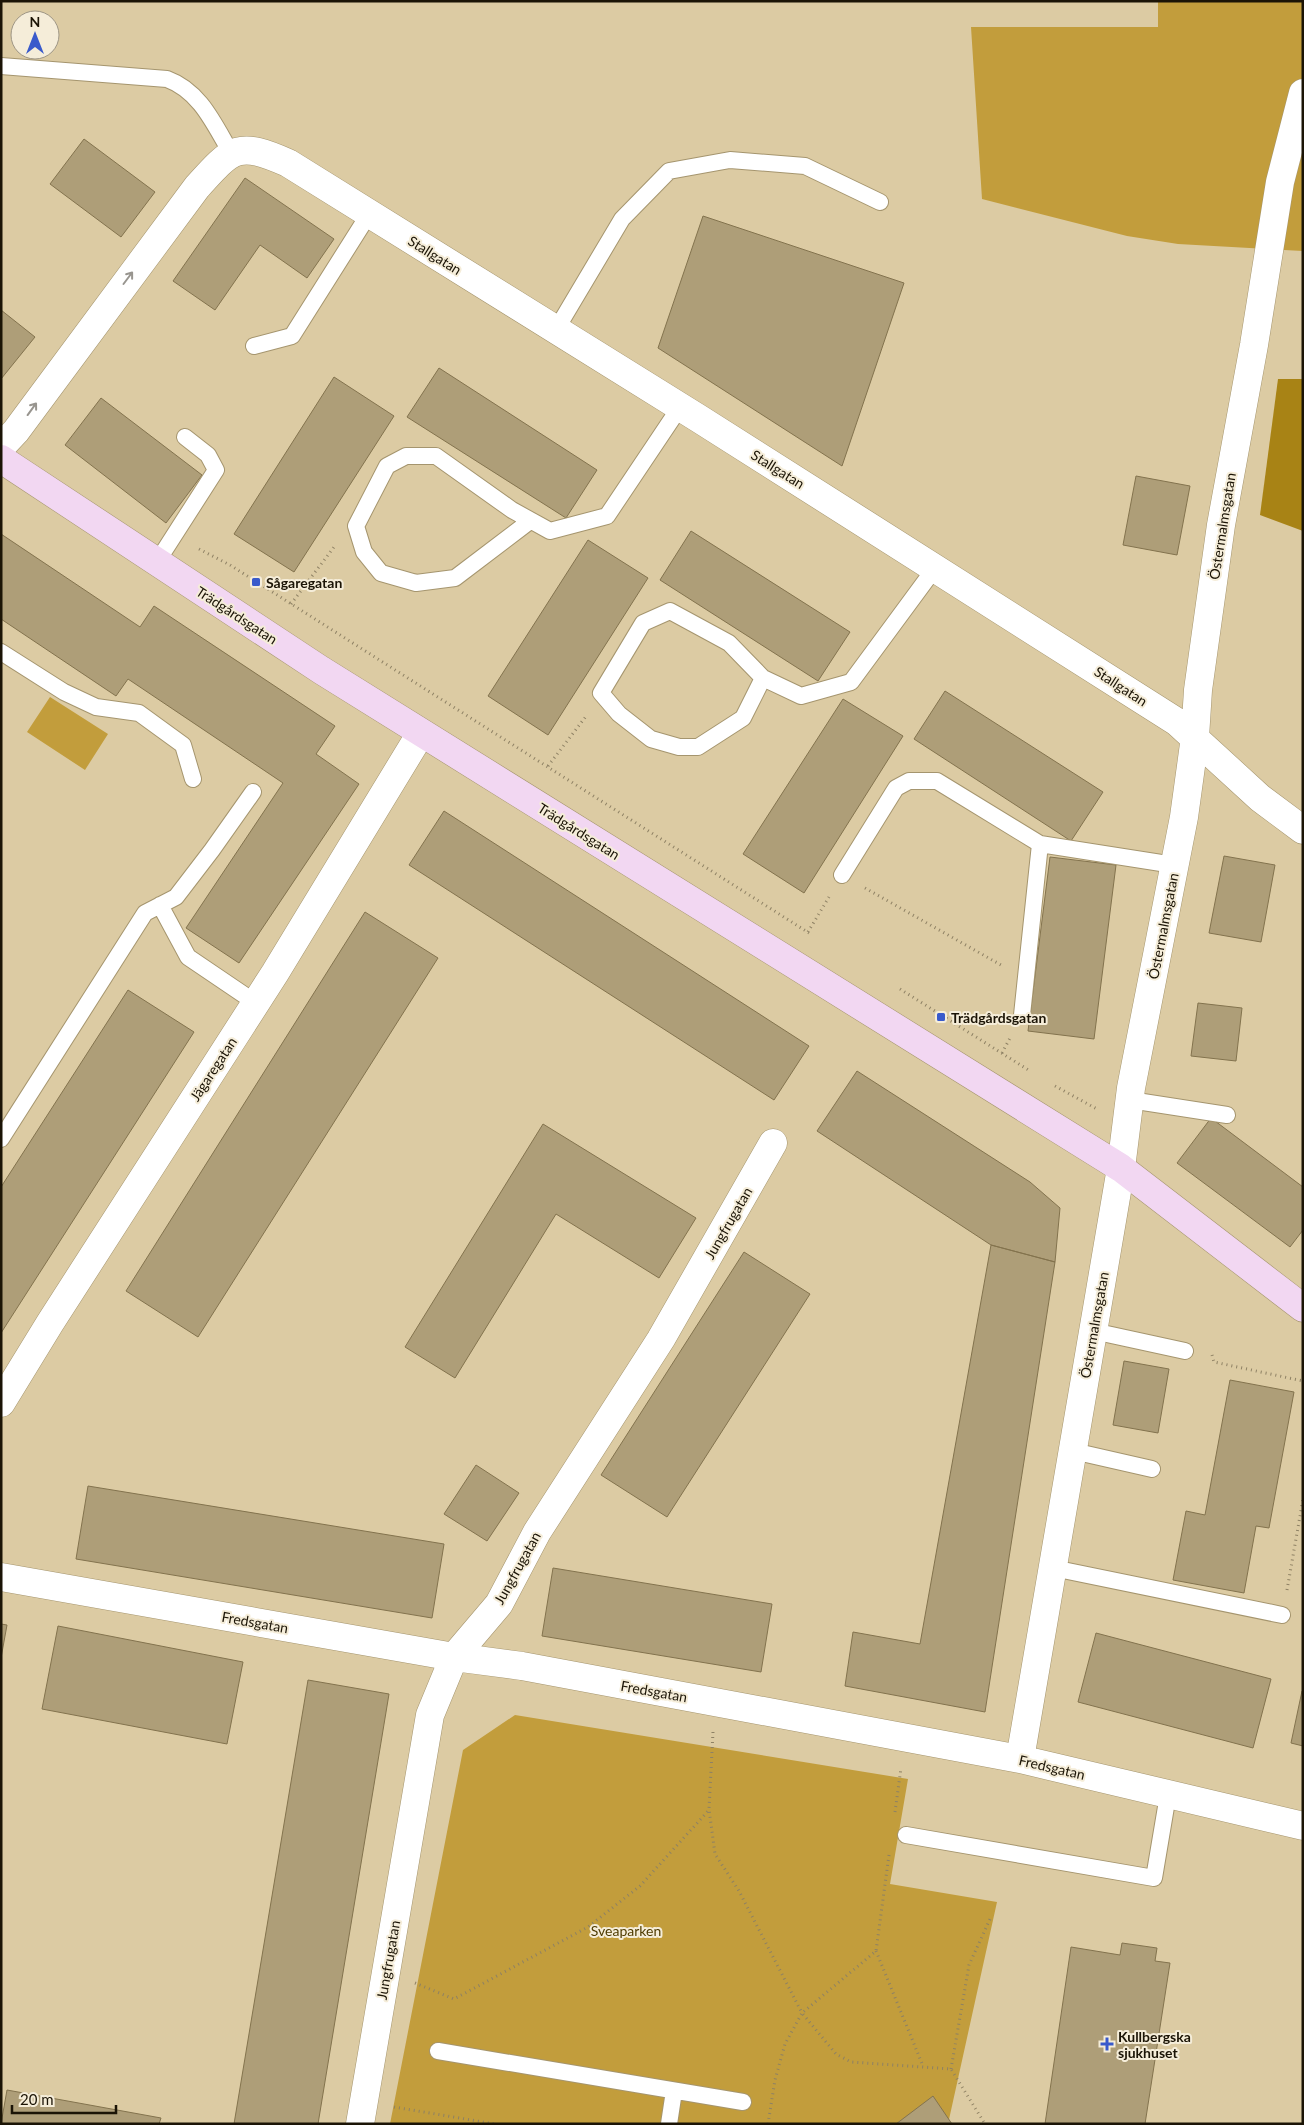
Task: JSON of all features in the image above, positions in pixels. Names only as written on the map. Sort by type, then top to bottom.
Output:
[{"type":"street","name":"Östermalmsgatan","points":[[1020,1759],[1121,1168],[1130,1100],[1184,817],[1195,737],[1198,690],[1220,525],[1254,345],[1280,182],[1303,93]]},
{"type":"street","name":"Stallgatan","points":[[231,153],[247,150],[265,153],[288,163],[935,568],[1177,722],[1260,798],[1303,830]]},
{"type":"street","points":[[2,459],[16,431],[124,283],[197,187],[231,153]]},
{"type":"street","name":"Trädgårdsgatan","points":[[2,459],[321,670],[1121,1168],[1303,1308]]},
{"type":"street","name":"Jägaregatan","points":[[1,1403],[256,1003],[422,733]]},
{"type":"street","name":"Jungfrugatan","points":[[362,2113],[430,1715],[454,1656],[499,1604],[537,1532],[661,1339],[773,1143]]},
{"type":"street","name":"Fredsgatan","points":[[1,1577],[454,1656],[522,1666],[1020,1759],[1303,1826]]},
{"type":"lane","points":[[1,66],[166,79],[180,84],[190,91],[209,114],[231,153]]},
{"type":"lane","points":[[556,330],[622,219],[669,172],[730,160],[804,166],[880,202]]},
{"type":"lane","points":[[254,346],[292,336],[369,214]]},
{"type":"lane","points":[[530,521],[455,578],[416,583],[381,573],[364,552],[356,526],[387,466],[406,456],[436,456],[512,510],[550,531],[608,516],[680,408]]},
{"type":"lane","points":[[157,562],[216,470],[208,454],[185,437]]},
{"type":"lane","points":[[763,678],[743,718],[698,747],[679,747],[651,739],[620,714],[601,693],[643,623],[670,611],[729,643],[763,678],[801,696],[851,682],[935,568]]},
{"type":"lane","points":[[1,652],[64,692],[96,707],[139,713],[183,745],[193,780]]},
{"type":"lane","points":[[842,875],[896,788],[909,781],[936,781],[1040,844],[1174,866]]},
{"type":"lane","points":[[1,1139],[145,912],[176,897],[253,792]]},
{"type":"lane","points":[[1022,1015],[1040,844]]},
{"type":"lane","points":[[160,905],[188,957],[256,1003]]},
{"type":"lane","points":[[1130,1100],[1227,1115]]},
{"type":"lane","points":[[1093,1331],[1184,1351]]},
{"type":"lane","points":[[1073,1451],[1152,1469]]},
{"type":"lane","points":[[1053,1568],[1282,1615]]},
{"type":"lane","points":[[906,1835],[1154,1878],[1168,1795]]},
{"type":"lane","points":[[438,2051],[743,2102]]},
{"type":"lane","points":[[669,2124],[674,2091]]},
{"type":"path","points":[[291,604],[344,535],[359,520]]},
{"type":"path","points":[[174,538],[230,565],[816,938]]},
{"type":"path","points":[[548,766],[601,693]]},
{"type":"path","points":[[808,932],[842,875],[1026,979]]},
{"type":"path","points":[[892,985],[1033,1072]]},
{"type":"path","points":[[1048,1082],[1095,1107],[1126,1129]]},
{"type":"path","points":[[1184,1351],[1212,1354],[1214,1362],[1303,1381]]},
{"type":"path","points":[[1282,1615],[1303,1499]]},
{"type":"path","points":[[714,1702],[709,1809],[715,1854],[739,1891],[802,2013],[830,2048],[842,2058],[860,2063],[951,2069]]},
{"type":"path","points":[[894,1814],[905,1738]]},
{"type":"path","points":[[386,1973],[454,2000],[588,1927],[640,1886],[709,1809]]},
{"type":"path","points":[[889,1852],[876,1951],[923,2066]]},
{"type":"path","points":[[985,2124],[951,2069],[969,1965],[990,1919]]},
{"type":"path","points":[[768,2124],[775,2080],[785,2044],[802,2013],[876,1951]]},
{"type":"path","points":[[362,2113],[495,2124]]},
{"type":"green space","points":[[1158,1],[1303,1],[1303,251],[1178,244],[1127,236],[982,199],[971,27],[1158,27]]},
{"type":"green space","points":[[50,697],[108,734],[85,770],[27,732]]},
{"type":"green space","name":"Sveaparken","points":[[515,1715],[908,1779],[890,1884],[997,1902],[948,2124],[390,2124],[463,1750]]},
{"type":"shaded area","points":[[1278,379],[1303,379],[1303,531],[1260,515]]},
{"type":"building","points":[[84,139],[155,192],[121,237],[50,184]]},
{"type":"building","points":[[245,178],[334,239],[307,278],[260,245],[215,310],[173,281]]},
{"type":"building","points":[[703,216],[904,283],[842,466],[658,348]]},
{"type":"building","points":[[1,310],[35,337],[1,379]]},
{"type":"building","points":[[439,368],[597,470],[566,518],[407,417]]},
{"type":"building","points":[[334,377],[394,416],[294,572],[234,534]]},
{"type":"building","points":[[101,398],[202,475],[166,523],[65,445]]},
{"type":"building","points":[[1136,476],[1190,486],[1177,555],[1123,545]]},
{"type":"building","points":[[691,531],[850,632],[818,681],[660,580]]},
{"type":"building","points":[[1,534],[140,627],[154,606],[335,726],[316,754],[359,784],[239,963],[186,928],[283,783],[128,679],[116,696],[1,619]]},
{"type":"building","points":[[588,540],[648,578],[548,735],[488,696]]},
{"type":"building","points":[[945,691],[1103,792],[1071,841],[914,739]]},
{"type":"building","points":[[843,699],[903,736],[804,893],[743,854]]},
{"type":"building","points":[[444,811],[809,1046],[774,1100],[409,865]]},
{"type":"building","points":[[1224,856],[1275,865],[1261,942],[1209,933]]},
{"type":"building","points":[[1050,857],[1116,865],[1094,1039],[1028,1031]]},
{"type":"building","points":[[365,912],[438,958],[198,1337],[126,1291]]},
{"type":"building","points":[[128,990],[194,1032],[1,1333],[1,1187]]},
{"type":"building","points":[[1198,1003],[1242,1008],[1236,1061],[1191,1056]]},
{"type":"building","points":[[857,1071],[1030,1182],[1060,1208],[1055,1262],[991,1245],[817,1131]]},
{"type":"building","points":[[1211,1118],[1303,1187],[1303,1230],[1290,1247],[1177,1163]]},
{"type":"building","points":[[543,1124],[696,1218],[659,1278],[556,1214],[455,1378],[405,1347]]},
{"type":"building","points":[[991,1245],[1055,1262],[985,1712],[845,1686],[853,1632],[920,1644]]},
{"type":"building","points":[[744,1252],[810,1294],[667,1517],[601,1475]]},
{"type":"building","points":[[1124,1361],[1169,1369],[1158,1433],[1113,1425]]},
{"type":"building","points":[[1230,1380],[1294,1392],[1269,1528],[1256,1526],[1244,1593],[1173,1580],[1186,1511],[1205,1515]]},
{"type":"building","points":[[476,1465],[519,1493],[487,1541],[444,1514]]},
{"type":"building","points":[[88,1486],[444,1544],[432,1618],[76,1559]]},
{"type":"building","points":[[553,1568],[772,1604],[761,1672],[542,1636]]},
{"type":"building","points":[[1,1624],[7,1625],[1,1658]]},
{"type":"building","points":[[58,1626],[243,1662],[227,1744],[42,1709]]},
{"type":"building","points":[[1096,1633],[1271,1679],[1253,1748],[1078,1702]]},
{"type":"building","points":[[308,1680],[389,1694],[318,2124],[234,2124]]},
{"type":"building","points":[[1303,1691],[1303,1746],[1291,1743]]},
{"type":"building","name":"Kullbergska sjukhuset","points":[[1122,1943],[1157,1948],[1155,1961],[1170,1963],[1145,2124],[1045,2124],[1071,1947],[1120,1955]]},
{"type":"building","points":[[7,2090],[161,2118],[159,2124],[1,2124]]},
{"type":"building","points":[[933,2096],[952,2124],[896,2124]]},
{"type":"place","name":"Sågaregatan","points":[[256,582]]},
{"type":"place","name":"Trädgårdsgatan","points":[[941,1017]]},
{"type":"place","name":"Kullbergska sjukhuset","points":[[1107,2044]]}]
